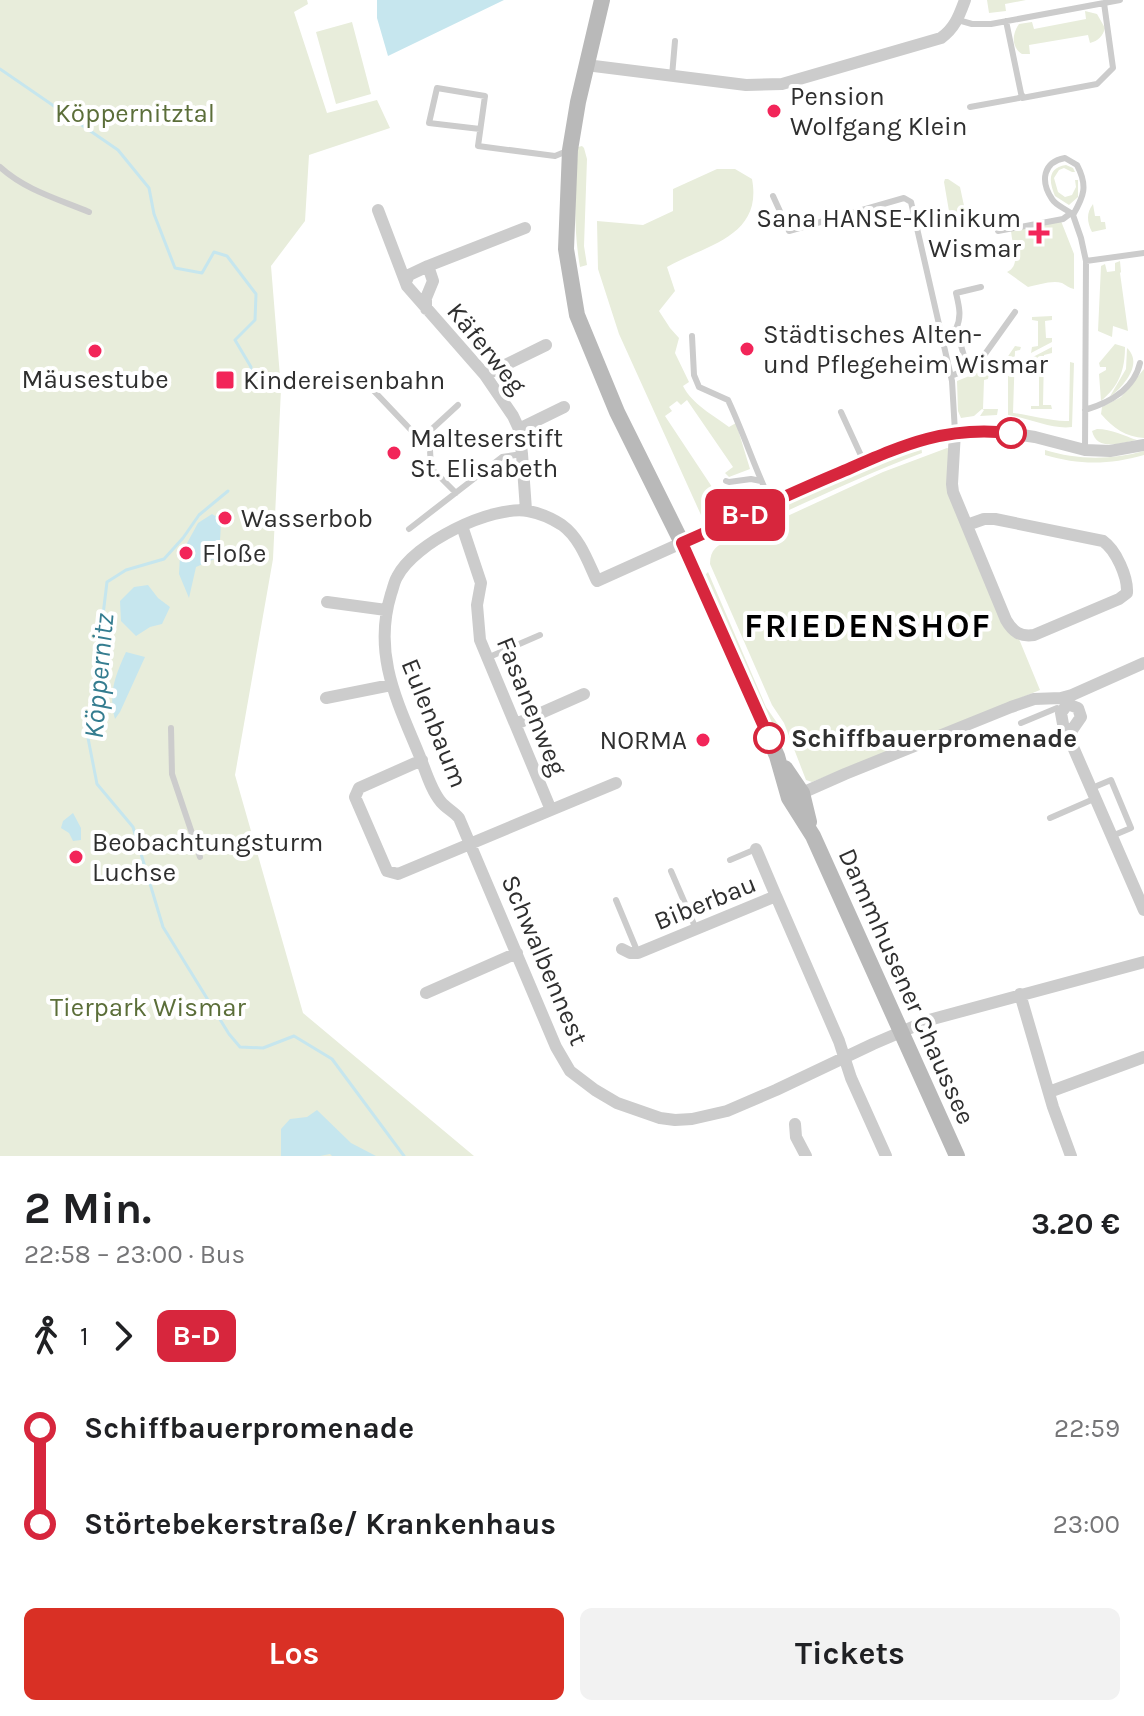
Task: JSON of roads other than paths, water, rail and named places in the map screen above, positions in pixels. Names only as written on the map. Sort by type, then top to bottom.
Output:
[{"type":"street","name":"Dammhusener Chaussee","points":[[602,0],[570,150],[566,249],[577,315],[617,412],[682,543],[777,756],[789,798],[813,836],[957,1156]]},
{"type":"street","points":[[586,65],[746,85],[782,84],[841,61],[941,38],[950,32],[958,20],[965,0]]},
{"type":"street","name":"Käferweg","points":[[378,210],[409,289],[485,375],[513,416],[519,429],[526,510]]},
{"type":"street","points":[[406,282],[409,275],[428,266],[525,228]]},
{"type":"street","name":"Käferweg","points":[[426,309],[426,298],[433,281],[428,266]]},
{"type":"street","points":[[485,375],[546,345]]},
{"type":"street","points":[[519,429],[564,407]]},
{"type":"street","points":[[526,510],[560,524],[573,536],[597,581],[771,502],[925,438],[955,432],[996,431],[1085,450],[1110,451],[1144,445]]},
{"type":"street","points":[[955,432],[952,488],[967,525],[1006,620],[1012,629],[1020,635],[1034,635],[1127,593],[1127,585],[1115,556],[1103,541],[995,519],[967,525]]},
{"type":"street","name":"Eulenbaum","points":[[470,843],[459,818],[438,799],[391,685],[384,648],[386,610],[397,576],[411,558],[430,542],[493,515],[526,510]]},
{"type":"street","name":"Fasanenweg","points":[[462,526],[481,583],[477,605],[480,640],[551,810]]},
{"type":"street","points":[[327,602],[386,610]]},
{"type":"street","points":[[1057,708],[1072,695],[1144,663]]},
{"type":"street","points":[[326,698],[391,685]]},
{"type":"street","points":[[516,724],[584,694]]},
{"type":"street","points":[[802,793],[1034,699],[1063,709],[1075,705],[1081,713],[1080,720],[1070,738]]},
{"type":"street","points":[[1057,708],[1144,910]]},
{"type":"street","name":"Dammhusener Chaussee","points":[[777,756],[802,793],[813,836]]},
{"type":"street","name":"Fasanenweg","points":[[422,760],[359,788],[355,797],[387,871],[398,874],[616,783]]},
{"type":"street","name":"Schwalbennest","points":[[470,843],[556,1047],[570,1071],[617,1103],[642,1113],[675,1120],[727,1111],[929,1020],[1144,962]]},
{"type":"street","points":[[756,849],[776,896]]},
{"type":"street","name":"Biberbau","points":[[622,949],[638,953],[776,896],[886,1156]]},
{"type":"street","points":[[426,993],[517,953]]},
{"type":"street","points":[[1020,994],[1071,1156]]},
{"type":"street","points":[[1049,1092],[1144,1057]]},
{"type":"street","points":[[795,1124],[796,1137],[806,1156]]},
{"type":"lane","points":[[958,20],[991,24],[1120,0]]},
{"type":"lane","points":[[1006,21],[1022,98],[1097,84],[1107,75],[1113,68],[1104,3]]},
{"type":"lane","points":[[672,76],[675,41]]},
{"type":"lane","points":[[480,129],[429,123],[437,88],[485,96],[478,146],[555,156],[570,150]]},
{"type":"lane","points":[[970,107],[1022,95]]},
{"type":"lane","points":[[998,231],[1063,219],[1071,212],[1084,193],[1082,175],[1077,165],[1065,158],[1052,162],[1045,172],[1052,199],[1071,212],[1086,261],[1085,450]]},
{"type":"lane","points":[[0,167],[34,191],[89,212]]},
{"type":"lane","points":[[773,196],[789,231],[904,198],[911,202],[951,376],[955,432]]},
{"type":"lane","points":[[1086,261],[1144,253]]},
{"type":"lane","points":[[951,376],[968,369],[956,329],[961,315],[956,293],[981,287]]},
{"type":"lane","points":[[967,366],[980,361],[1015,312]]},
{"type":"lane","points":[[941,332],[956,329]]},
{"type":"lane","points":[[692,336],[694,375],[699,387],[728,400],[771,502]]},
{"type":"lane","points":[[1085,410],[1120,393],[1138,371],[1140,363]]},
{"type":"lane","points":[[373,390],[430,450],[431,468],[456,493]]},
{"type":"lane","points":[[420,440],[458,405]]},
{"type":"lane","points":[[841,412],[864,462]]},
{"type":"lane","points":[[409,529],[502,457],[522,454]]},
{"type":"lane","points":[[726,481],[761,481]]},
{"type":"lane","points":[[487,658],[540,635]]},
{"type":"lane","points":[[1021,723],[1057,708]]},
{"type":"lane","points":[[171,728],[172,774],[200,857]]},
{"type":"lane","points":[[1050,818],[1111,780],[1131,828],[1112,836]]},
{"type":"lane","points":[[730,860],[756,849]]},
{"type":"lane","points":[[671,871],[696,929]]},
{"type":"lane","points":[[616,900],[638,953]]},
{"type":"water","points":[[377,0],[504,0],[388,56],[377,18]]},
{"type":"water","points":[[212,514],[221,522],[219,557],[196,567],[189,598],[179,574],[180,556],[198,523]]},
{"type":"water","points":[[148,585],[170,607],[162,624],[136,636],[121,621],[120,601],[134,587]]},
{"type":"water","points":[[126,652],[145,657],[115,719],[112,701],[114,685]]},
{"type":"water","points":[[73,813],[81,828],[81,840],[73,841],[69,833],[61,828],[63,821]]},
{"type":"water","points":[[317,1110],[351,1143],[376,1156],[281,1156],[281,1129],[290,1119],[307,1117]]},
{"type":"waterway","name":"Köppernitz","points":[[0,69],[118,150],[149,188],[154,214],[175,268],[202,273],[214,252],[227,256],[256,294],[255,320],[235,340],[251,367],[248,381]]},
{"type":"waterway","name":"Köppernitz","points":[[228,491],[199,515],[164,559],[126,570],[107,582],[88,738],[97,784],[133,827],[163,927],[229,1034],[240,1047],[263,1048],[294,1036],[332,1059],[404,1156]]},
{"type":"place","name":"Pension Wolfgang Klein","points":[[774,111]]},
{"type":"place","name":"Sana HANSE-Klinikum Wismar","points":[[1039,233]]},
{"type":"place","name":"Städtisches Alten- und Pflegeheim Wismar","points":[[747,349]]},
{"type":"place","name":"Mäusestube","points":[[95,351]]},
{"type":"place","name":"Kindereisenbahn","points":[[225,380]]},
{"type":"place","name":"Malteserstift St. Elisabeth","points":[[394,453]]},
{"type":"place","name":"Wasserbob","points":[[225,518]]},
{"type":"place","name":"Floße","points":[[186,553]]},
{"type":"place","name":"Schiffbauerpromenade","points":[[769,738]]},
{"type":"place","name":"NORMA","points":[[703,740]]},
{"type":"place","name":"Beobachtungsturm Luchse","points":[[76,857]]},
{"type":"district","name":"FRIEDENSHOF","points":[[868,625]]},
{"type":"park label","name":"Köppernitztal","points":[[135,113]]},
{"type":"park label","name":"Tierpark Wismar","points":[[148,1007]]}]
